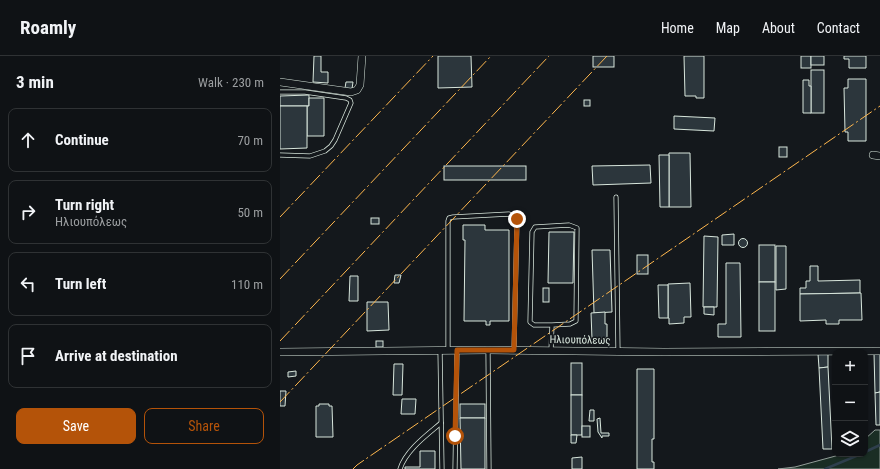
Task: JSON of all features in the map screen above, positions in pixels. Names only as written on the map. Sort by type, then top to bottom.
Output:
[{"type":"street","points":[[280,82],[350,92],[357,90],[360,85],[362,56]]},
{"type":"street","name":"Ηλιουπόλεως","points":[[280,352],[381,352],[440,350],[618,352],[880,351]]},
{"type":"lane","points":[[280,92],[323,94],[346,98],[351,102],[335,140],[325,151],[310,156],[280,156]]},
{"type":"lane","points":[[616,197],[618,352]]},
{"type":"lane","points":[[448,350],[448,221],[453,217],[509,214],[517,219],[514,350]]},
{"type":"lane","points":[[569,225],[577,228],[576,321],[570,324],[552,325],[534,325],[530,322],[532,232],[535,227],[569,225]]},
{"type":"lane","points":[[551,351],[552,325]]},
{"type":"lane","points":[[440,350],[442,469]]},
{"type":"lane","points":[[456,469],[457,350]]},
{"type":"lane","points":[[488,350],[489,469]]},
{"type":"lane","points":[[400,469],[408,455],[416,446],[441,423]]},
{"type":"green space","points":[[875,430],[880,430],[880,469],[778,469],[795,467],[832,457],[868,457],[868,436]]},
{"type":"building","points":[[314,56],[321,56],[321,72],[328,72],[328,83],[313,82]]},
{"type":"building","points":[[438,56],[471,56],[472,87],[438,88]]},
{"type":"building","points":[[593,56],[614,56],[614,67],[593,67]]},
{"type":"building","points":[[684,56],[704,56],[704,98],[685,96]]},
{"type":"building","points":[[801,56],[811,56],[811,68],[801,68]]},
{"type":"building","points":[[811,56],[824,56],[824,65],[811,65]]},
{"type":"building","points":[[844,56],[866,56],[866,68],[849,68],[849,59],[844,59]]},
{"type":"building","points":[[811,70],[824,70],[824,113],[811,113]]},
{"type":"building","points":[[848,79],[866,79],[866,141],[848,141],[848,132],[845,132],[844,88],[848,88]]},
{"type":"building","points":[[803,80],[809,80],[809,86],[811,86],[811,113],[803,113]]},
{"type":"building","points":[[346,82],[353,82],[352,89],[345,88]]},
{"type":"building","points":[[309,95],[309,106],[280,106],[280,96]]},
{"type":"building","points":[[309,98],[324,98],[324,136],[307,136],[307,106],[309,106]]},
{"type":"building","points":[[584,100],[590,100],[590,106],[584,106]]},
{"type":"building","points":[[280,106],[307,106],[307,148],[280,149]]},
{"type":"building","points":[[674,116],[715,118],[714,131],[674,129]]},
{"type":"building","points":[[779,147],[787,147],[787,157],[779,157]]},
{"type":"building","points":[[669,153],[690,153],[691,207],[669,207]]},
{"type":"building","points":[[659,155],[669,155],[669,207],[660,207]]},
{"type":"building","points":[[650,165],[651,183],[593,185],[592,166]]},
{"type":"building","points":[[444,166],[526,166],[526,180],[444,180]]},
{"type":"building","points":[[371,218],[379,218],[379,224],[371,224]]},
{"type":"building","points":[[463,225],[485,225],[485,230],[509,230],[509,321],[490,321],[490,325],[486,325],[486,321],[464,321],[465,240],[463,240]]},
{"type":"building","points":[[549,232],[574,232],[573,283],[548,283]]},
{"type":"building","points":[[734,234],[734,245],[722,245],[722,235]]},
{"type":"building","points":[[704,236],[718,237],[717,307],[703,307]]},
{"type":"building","points":[[741,239],[745,239],[747,243],[745,247],[741,247],[739,245],[739,241]]},
{"type":"building","points":[[759,245],[775,245],[775,282],[759,282]]},
{"type":"building","points":[[776,246],[786,246],[786,289],[776,290]]},
{"type":"building","points":[[592,250],[610,250],[612,312],[594,313]]},
{"type":"building","points":[[637,255],[648,255],[648,274],[637,274]]},
{"type":"building","points":[[726,263],[740,263],[741,337],[718,337],[718,324],[726,324]]},
{"type":"building","points":[[810,266],[818,266],[818,281],[860,280],[860,293],[800,294],[800,288],[806,288],[806,281],[810,281]]},
{"type":"building","points":[[395,275],[401,275],[399,283],[394,283]]},
{"type":"building","points":[[350,276],[358,276],[358,301],[349,301]]},
{"type":"building","points":[[759,282],[775,282],[775,331],[759,331]]},
{"type":"building","points":[[690,283],[691,317],[684,317],[684,323],[669,324],[668,284]]},
{"type":"building","points":[[658,285],[668,285],[668,318],[659,318]]},
{"type":"building","points":[[543,288],[549,288],[549,302],[543,302]]},
{"type":"building","points":[[861,293],[862,320],[839,320],[839,324],[826,324],[826,320],[800,321],[800,294]]},
{"type":"building","points":[[367,302],[388,302],[389,330],[367,331]]},
{"type":"building","points":[[704,307],[714,307],[714,315],[704,314]]},
{"type":"building","points":[[605,312],[607,338],[592,339],[591,313]]},
{"type":"building","points":[[376,341],[383,341],[383,347],[376,347]]},
{"type":"building","points":[[828,353],[828,367],[819,368],[818,354]]},
{"type":"building","points":[[874,353],[880,353],[880,392],[875,393]]},
{"type":"building","points":[[571,363],[582,363],[582,395],[571,395]]},
{"type":"building","points":[[394,364],[403,364],[402,395],[393,395]]},
{"type":"building","points":[[828,367],[832,449],[823,449],[819,368]]},
{"type":"building","points":[[637,369],[654,369],[654,439],[652,439],[652,462],[654,462],[654,469],[637,469]]},
{"type":"building","points":[[296,371],[296,376],[288,377],[288,372]]},
{"type":"building","points":[[280,391],[286,391],[285,406],[280,406]]},
{"type":"building","points":[[880,392],[880,425],[876,425],[875,393]]},
{"type":"building","points":[[571,395],[582,395],[582,435],[571,435]]},
{"type":"building","points":[[402,399],[416,399],[415,414],[401,414]]},
{"type":"building","points":[[319,404],[329,404],[329,406],[332,406],[333,437],[316,437],[316,406],[319,406]]},
{"type":"building","points":[[460,404],[485,404],[485,418],[460,418]]},
{"type":"building","points":[[590,410],[594,410],[594,421],[589,421]]},
{"type":"building","points":[[460,418],[485,418],[485,469],[461,469]]},
{"type":"building","points":[[600,418],[601,433],[609,433],[609,436],[602,436],[602,438],[598,432],[597,419]]},
{"type":"building","points":[[582,426],[590,426],[590,437],[582,437]]},
{"type":"building","points":[[571,435],[577,435],[576,443],[571,443]]},
{"type":"building","points":[[420,451],[435,451],[435,469],[405,469],[405,467],[420,467]]},
{"type":"building","points":[[582,457],[582,469],[572,469],[572,458]]},
{"type":"waterway","points":[[868,451],[880,445]]},
{"type":"waterway","points":[[825,469],[854,457]]},
{"type":"power","points":[[280,217],[433,56]]},
{"type":"power","points":[[280,279],[491,56]]},
{"type":"power","points":[[280,341],[549,56]]},
{"type":"power","points":[[280,402],[607,56]]},
{"type":"power","points":[[353,469],[880,106]]},
{"type":"route","points":[[455,436],[457,350],[514,350],[517,219]]}]
